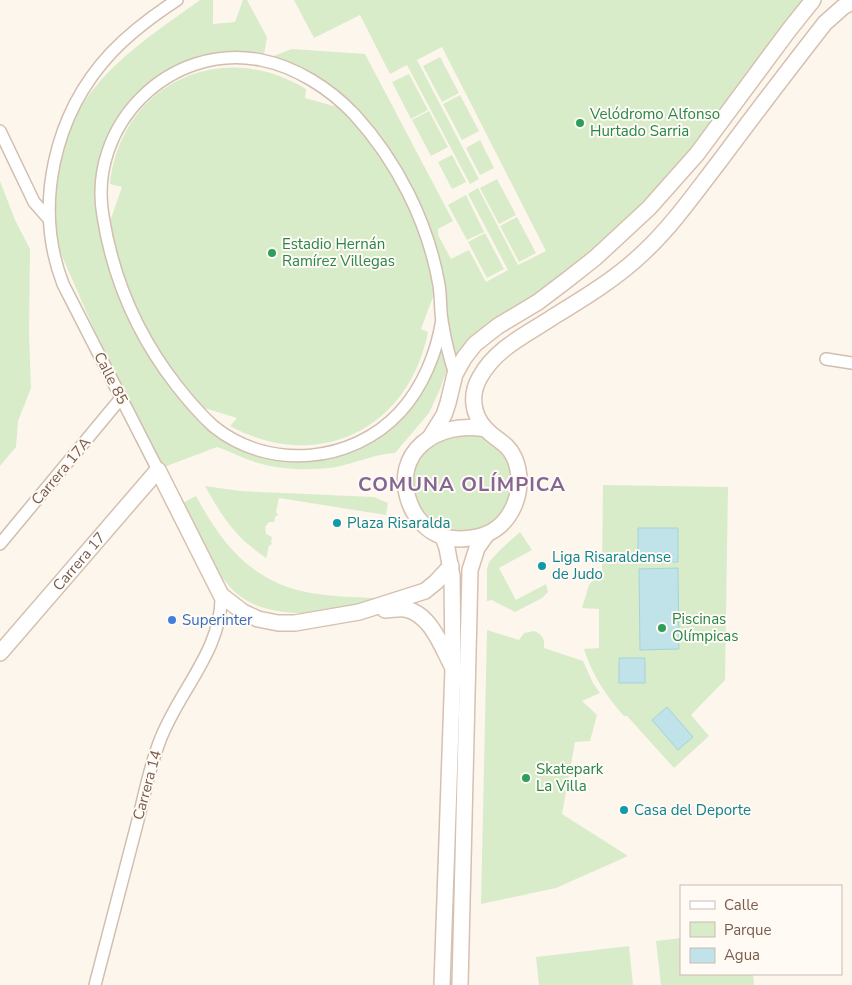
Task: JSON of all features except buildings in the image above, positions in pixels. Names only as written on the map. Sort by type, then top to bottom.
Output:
[{"type":"street","name":"Calle 85","points":[[177,0],[129,36],[111,53],[86,86],[65,126],[50,187],[49,219],[53,253],[63,284],[220,595]]},
{"type":"street","points":[[814,0],[789,30],[696,154],[649,208],[596,258],[538,302],[498,326],[471,350],[455,374],[444,415],[431,436],[417,449],[409,463],[405,481],[406,490],[417,517],[432,532],[449,538],[466,539],[487,534],[502,524],[511,514],[516,503],[520,481],[515,460],[510,450],[502,441],[485,429],[473,402],[474,391],[486,368],[512,342],[553,318],[627,268],[653,243],[685,206],[825,23],[843,7],[852,2]]},
{"type":"street","points":[[442,320],[433,355],[416,390],[400,411],[370,436],[340,450],[308,456],[269,453],[244,445],[233,439],[202,415],[169,376],[148,344],[122,292],[111,256],[100,203],[102,172],[108,149],[118,128],[136,103],[147,92],[173,74],[201,63],[232,58],[248,58],[270,63],[304,75],[339,100],[352,112],[386,155],[405,186],[420,219],[432,254],[440,289],[442,320],[455,374]]},
{"type":"street","points":[[0,131],[34,202],[49,219]]},
{"type":"street","points":[[448,347],[460,353],[471,350]]},
{"type":"street","points":[[826,359],[852,363]]},
{"type":"street","name":"Carrera 17A","points":[[0,544],[121,398]]},
{"type":"street","points":[[431,436],[462,426],[485,429]]},
{"type":"street","name":"Carrera 17","points":[[0,653],[158,470]]},
{"type":"street","points":[[460,985],[470,570],[477,548],[487,534]]},
{"type":"street","points":[[442,985],[453,668],[451,566],[443,536]]},
{"type":"street","points":[[358,612],[425,591],[451,566]]},
{"type":"street","points":[[220,595],[243,612],[258,619],[278,623],[295,623],[358,612],[404,609],[414,612],[428,624],[453,668]]},
{"type":"street","name":"Carrera 14","points":[[95,985],[158,744],[176,704],[203,660],[218,625],[221,606],[220,595]]},
{"type":"green space","points":[[200,0],[213,0],[213,24],[235,22],[243,0],[247,0],[267,37],[263,60],[292,49],[365,54],[453,221],[438,229],[438,235],[451,259],[469,250],[486,282],[508,270],[468,194],[478,188],[518,265],[546,251],[442,47],[417,60],[479,179],[470,184],[407,65],[390,74],[360,15],[314,38],[294,0],[813,0],[649,208],[464,358],[450,361],[429,413],[395,453],[380,455],[336,467],[304,469],[262,464],[217,447],[164,467],[96,333],[57,241],[54,224],[55,187],[62,151],[76,116],[96,86],[119,62],[145,40]],"holes":[[[217,60],[293,70],[341,108],[305,98],[306,89],[274,74],[241,68],[210,70],[180,80],[154,96],[133,120],[118,149],[110,184],[122,187],[109,224],[106,157],[147,92]],[[434,294],[439,335],[400,411],[334,451],[257,449],[202,415],[201,407],[237,418],[230,426],[263,440],[295,445],[326,443],[355,433],[380,417],[401,394],[418,366],[428,332],[421,329]]]},
{"type":"green space","points":[[440,57],[459,93],[442,102],[423,66]]},
{"type":"green space","points":[[409,74],[428,110],[411,119],[392,82]]},
{"type":"green space","points":[[460,95],[479,131],[462,140],[443,104]]},
{"type":"green space","points":[[429,111],[448,147],[431,156],[412,120]]},
{"type":"green space","points":[[480,140],[494,168],[480,175],[466,148]]},
{"type":"green space","points":[[452,155],[466,182],[452,189],[438,162]]},
{"type":"green space","points":[[497,179],[516,215],[499,224],[480,188]]},
{"type":"green space","points":[[0,181],[15,220],[30,249],[29,335],[31,388],[18,421],[16,447],[0,466]]},
{"type":"green space","points":[[466,195],[484,232],[467,240],[448,205]]},
{"type":"green space","points":[[517,217],[536,253],[519,262],[500,226]]},
{"type":"green space","points":[[485,233],[504,269],[487,278],[468,242]]},
{"type":"green space","points":[[473,426],[510,450],[516,503],[475,538],[424,524],[408,499],[417,449]]},
{"type":"green space","name":"Piscinas Olímpicas","points":[[603,485],[728,487],[725,680],[691,715],[709,736],[674,768],[611,701],[595,676],[584,649],[599,648],[599,609],[582,608],[589,585],[602,570]]},
{"type":"green space","points":[[205,486],[240,491],[374,497],[388,503],[386,515],[279,498],[276,512],[278,515],[275,517],[274,522],[269,522],[265,527],[266,534],[272,537],[272,544],[269,546],[266,558],[246,542],[231,526]]},
{"type":"green space","points":[[196,496],[217,531],[229,546],[256,571],[290,588],[311,593],[376,598],[341,609],[300,613],[279,611],[260,606],[243,598],[229,586],[215,567],[181,504]]},
{"type":"green space","points":[[520,532],[532,550],[499,568],[516,600],[546,584],[548,592],[542,598],[515,612],[492,600],[487,601],[487,569],[489,562]]},
{"type":"green space","name":"Skatepark La Villa","points":[[487,630],[519,640],[524,633],[534,631],[542,637],[544,648],[583,661],[600,693],[582,701],[597,715],[590,741],[575,742],[562,814],[628,856],[556,888],[481,904]]},
{"type":"green space","points":[[680,938],[680,975],[753,975],[754,985],[661,985],[656,941]]},
{"type":"green space","points":[[629,946],[633,985],[539,985],[536,957]]},
{"type":"water","points":[[638,528],[678,528],[678,562],[638,562]]},
{"type":"water","points":[[678,568],[679,649],[640,650],[639,569]]},
{"type":"water","points":[[619,658],[645,658],[645,683],[619,683]]},
{"type":"water","points":[[667,707],[693,737],[678,750],[652,720]]},
{"type":"place","name":"Velódromo Alfonso Hurtado Sarria","points":[[580,123]]},
{"type":"place","name":"Estadio Hernán Ramírez Villegas","points":[[272,253]]},
{"type":"place","name":"Plaza Risaralda","points":[[337,523]]},
{"type":"place","name":"Liga Risaraldense de Judo","points":[[542,566]]},
{"type":"place","name":"Superinter","points":[[172,620]]},
{"type":"place","name":"Piscinas Olímpicas","points":[[662,628]]},
{"type":"place","name":"Skatepark La Villa","points":[[526,778]]},
{"type":"place","name":"Casa del Deporte","points":[[624,810]]},
{"type":"district","name":"COMUNA OLÍMPICA","points":[[462,484]]}]
